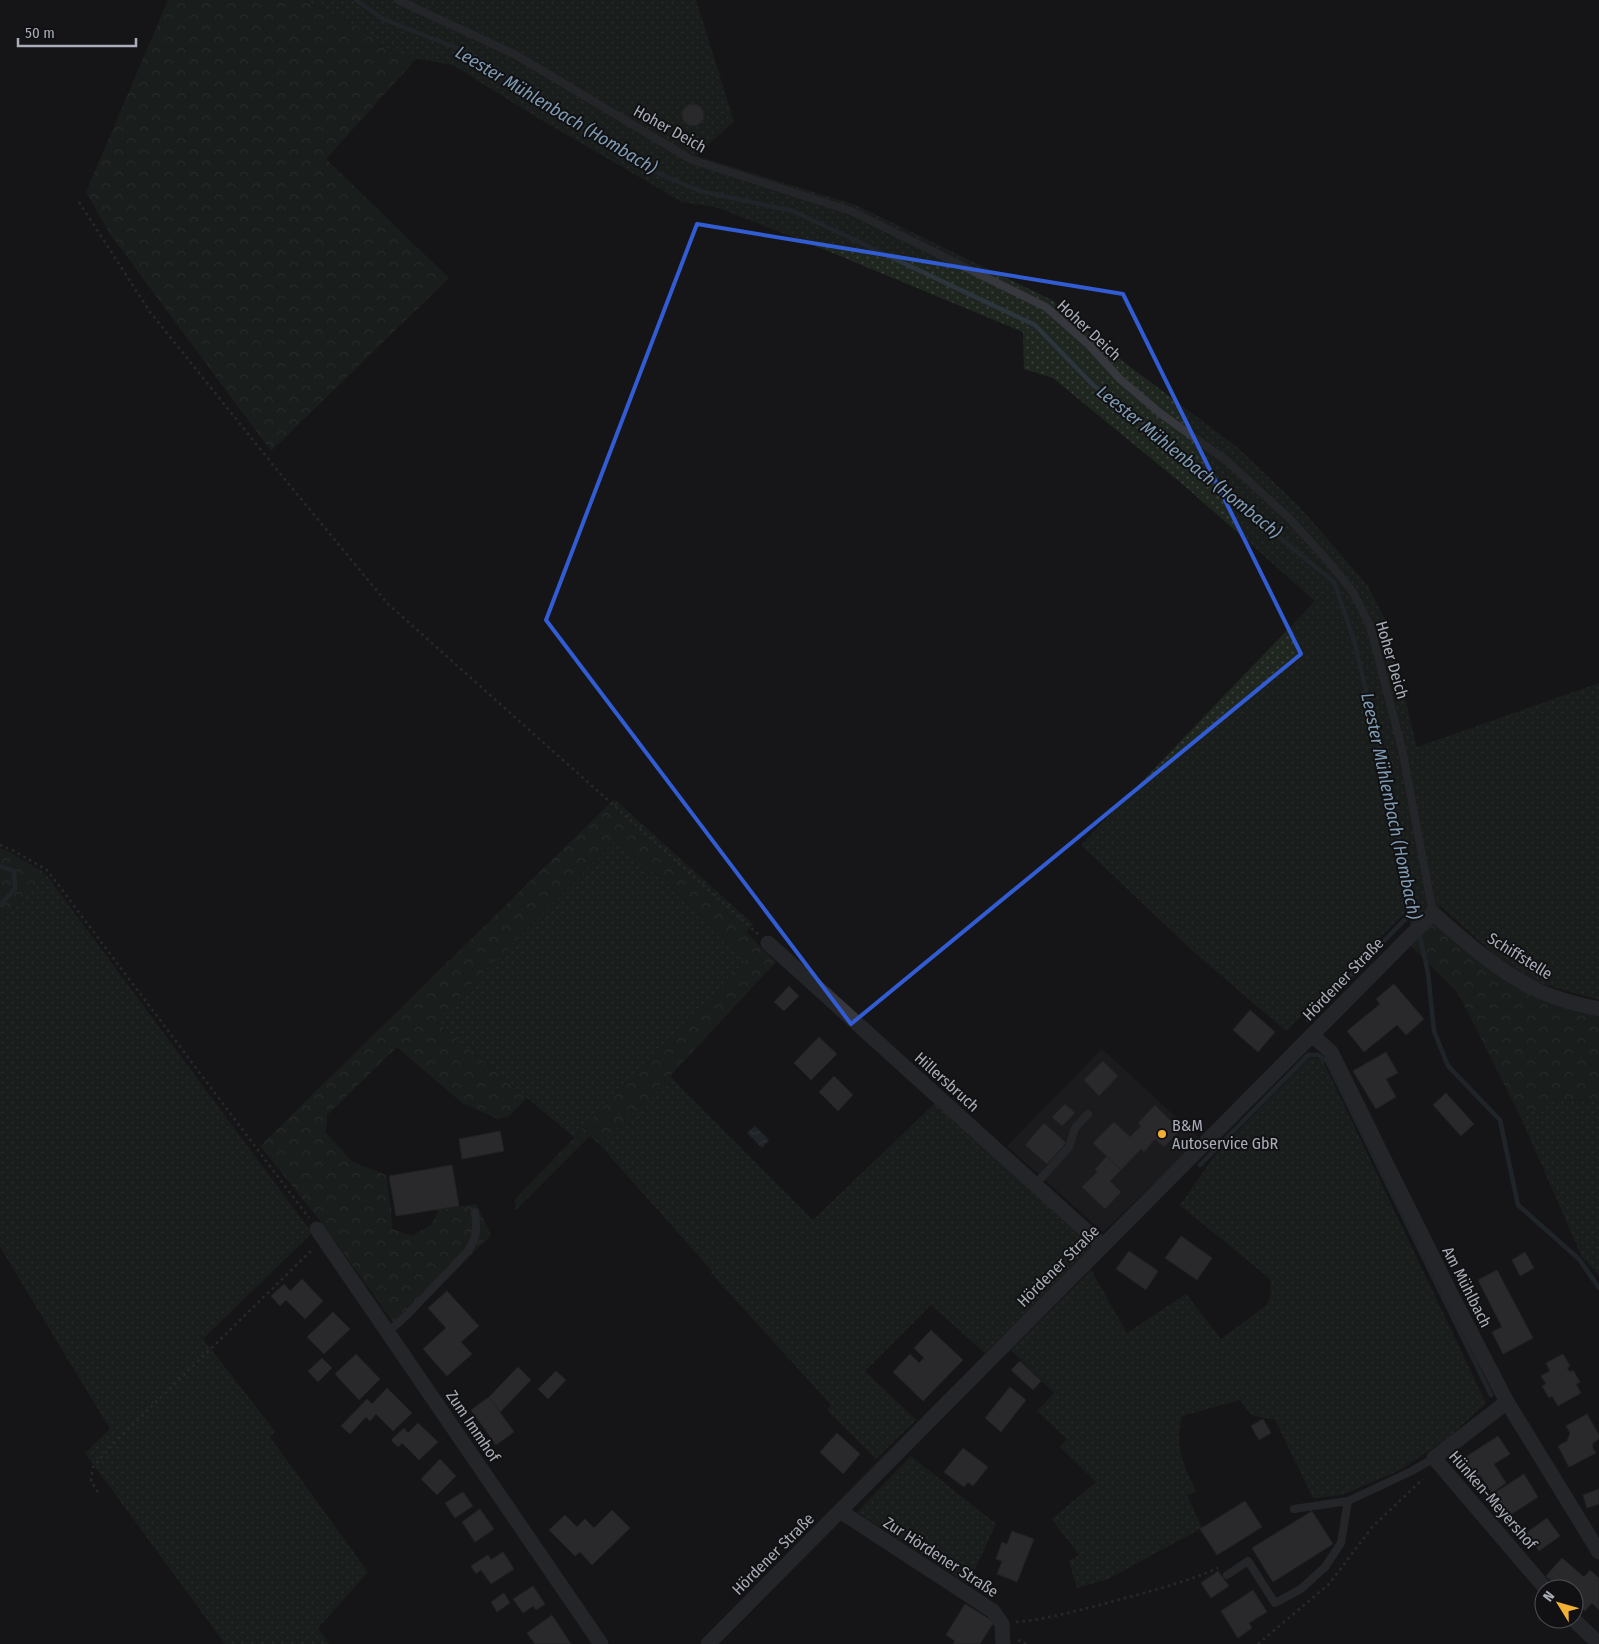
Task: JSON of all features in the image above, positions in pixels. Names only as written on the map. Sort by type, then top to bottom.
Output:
[{"type":"street","name":"Hördener Straße","points":[[708,1644],[1428,918]]},
{"type":"street","name":"Schiffstelle","points":[[1428,918],[1530,986],[1568,1002],[1599,1009]]},
{"type":"street","name":"Hillersbruch","points":[[768,943],[1103,1246]]},
{"type":"street","name":"Am Mühlbach","points":[[1312,1035],[1331,1052],[1452,1296],[1507,1402],[1599,1552]]},
{"type":"street","name":"Zum Immhof","points":[[320,1234],[600,1644]]},
{"type":"street","name":"Hünken-Meyershof","points":[[1507,1402],[1436,1461],[1537,1579]]},
{"type":"street","name":"Zur Hördener Straße","points":[[840,1511],[993,1611],[1002,1624]]},
{"type":"street","points":[[1002,1624],[1003,1644]]},
{"type":"street","points":[[1583,1629],[1599,1644]]},
{"type":"lane","name":"Hoher Deich","points":[[398,0],[516,55],[692,160],[851,212],[1046,307],[1089,346],[1120,379],[1160,413],[1227,461],[1289,518],[1329,562],[1353,592],[1370,626],[1402,749],[1428,918]]},
{"type":"lane","points":[[1035,1185],[1069,1147],[1075,1128],[1088,1114]]},
{"type":"lane","points":[[388,1332],[468,1252],[474,1243],[476,1235],[475,1212]]},
{"type":"lane","points":[[1294,1509],[1348,1501],[1436,1461]]},
{"type":"lane","points":[[1227,1575],[1248,1561],[1275,1603],[1301,1589],[1325,1567],[1340,1543],[1348,1501]]},
{"type":"path","points":[[78,202],[150,312],[387,603],[768,943]]},
{"type":"path","points":[[0,845],[47,870],[320,1234],[111,1446],[93,1467],[91,1480],[98,1492]]},
{"type":"path","points":[[1258,1644],[1329,1584],[1373,1526],[1436,1461]]},
{"type":"path","points":[[1002,1624],[1055,1617],[1198,1576],[1222,1566],[1227,1575]]},
{"type":"highlighted area","points":[[697,224],[1123,294],[1301,654],[851,1024],[546,620]]},
{"type":"shaded area","points":[[1102,1049],[1200,1139],[1103,1232],[1007,1146]]},
{"type":"green space","points":[[168,0],[304,0],[352,24],[397,55],[418,57],[326,159],[449,278],[271,451],[110,234],[86,192]]},
{"type":"green space","points":[[305,0],[696,0],[734,121],[696,156],[856,205],[1052,300],[1125,363],[1237,447],[1299,506],[1368,586],[1386,621],[1417,747],[1599,683],[1599,1000],[1536,982],[1500,959],[1440,906],[1411,927],[1407,911],[1286,1031],[1196,954],[1081,845],[1315,601],[1187,488],[1053,378],[1024,369],[1023,332],[719,208],[682,202],[533,115],[453,65],[397,55],[352,24]]},
{"type":"green space","points":[[614,799],[753,924],[746,932],[776,962],[670,1076],[600,1145],[590,1136],[516,1210],[515,1199],[748,958],[616,839],[435,1021],[527,1098],[509,1116],[498,1119],[462,1103],[397,1047],[327,1115],[326,1133],[353,1162],[386,1175],[392,1229],[412,1236],[432,1224],[438,1210],[476,1204],[491,1235],[398,1329],[322,1223],[260,1146]]},
{"type":"green space","points":[[616,839],[748,958],[575,1138],[435,1021]]},
{"type":"green space","points":[[0,848],[45,873],[0,924]]},
{"type":"green space","points":[[45,873],[312,1233],[203,1339],[275,1431],[270,1437],[368,1572],[318,1628],[329,1644],[225,1644],[85,1453],[110,1429],[0,1247],[0,924]]},
{"type":"green space","points":[[1433,919],[1490,965],[1599,1013],[1599,1100],[1554,1099],[1521,1118],[1458,993],[1407,942]]},
{"type":"green space","points":[[1308,1058],[1322,1059],[1486,1403],[1448,1438],[1400,1470],[1342,1495],[1313,1498],[1275,1420],[1251,1415],[1240,1400],[1182,1416],[1179,1437],[1181,1455],[1196,1491],[1187,1495],[1202,1528],[1108,1579],[1077,1588],[1069,1561],[1079,1555],[1052,1519],[1096,1482],[1060,1447],[1067,1439],[1037,1411],[1054,1393],[1011,1350],[1091,1270],[1127,1333],[1186,1294],[1221,1339],[1267,1305],[1271,1292],[1270,1279],[1180,1205],[1215,1155]]},
{"type":"green space","points":[[670,1076],[813,1220],[935,1103],[1042,1197],[1093,1248],[985,1353],[931,1305],[865,1371],[916,1420],[876,1459],[827,1410],[831,1405],[711,1273],[712,1271],[600,1145]]},
{"type":"green space","points":[[1554,1099],[1599,1100],[1599,1275],[1582,1257],[1521,1118]]},
{"type":"green space","points":[[911,1456],[996,1524],[968,1584],[857,1512]]},
{"type":"water","points":[[755,1126],[769,1140],[762,1148],[747,1133]]},
{"type":"building","points":[[693,104],[701,107],[704,115],[701,123],[693,126],[685,123],[682,115],[685,107]]},
{"type":"building","points":[[1394,984],[1424,1019],[1406,1035],[1397,1025],[1364,1052],[1347,1031],[1380,1004],[1376,999]]},
{"type":"building","points":[[789,986],[799,996],[784,1011],[774,1002]]},
{"type":"building","points":[[1250,1010],[1275,1032],[1258,1052],[1233,1030]]},
{"type":"building","points":[[819,1037],[837,1054],[811,1080],[794,1063]]},
{"type":"building","points":[[1386,1052],[1398,1073],[1386,1079],[1396,1097],[1376,1109],[1353,1071]]},
{"type":"building","points":[[1103,1061],[1118,1076],[1099,1096],[1084,1080]]},
{"type":"building","points":[[834,1076],[853,1095],[838,1111],[819,1092]]},
{"type":"building","points":[[1446,1093],[1474,1124],[1461,1136],[1433,1105]]},
{"type":"building","points":[[1065,1104],[1075,1113],[1062,1126],[1052,1117]]},
{"type":"building","points":[[1155,1105],[1180,1130],[1164,1147],[1155,1139],[1144,1152],[1141,1149],[1121,1170],[1093,1143],[1114,1122],[1130,1137],[1141,1126],[1138,1123]]},
{"type":"building","points":[[1044,1123],[1066,1143],[1047,1164],[1025,1145]]},
{"type":"building","points":[[500,1131],[504,1151],[462,1159],[459,1139]]},
{"type":"building","points":[[1107,1156],[1121,1170],[1110,1181],[1121,1192],[1105,1209],[1082,1187],[1097,1172],[1095,1169]]},
{"type":"building","points":[[452,1165],[459,1206],[396,1216],[389,1176]]},
{"type":"building","points":[[1181,1236],[1212,1258],[1197,1280],[1165,1258]]},
{"type":"building","points":[[1129,1251],[1158,1271],[1146,1290],[1116,1269]]},
{"type":"building","points":[[1525,1252],[1534,1268],[1520,1276],[1512,1260]]},
{"type":"building","points":[[1497,1270],[1533,1338],[1503,1354],[1492,1332],[1502,1327],[1478,1280]]},
{"type":"building","points":[[302,1279],[323,1301],[305,1319],[286,1300],[280,1306],[271,1296],[284,1284],[290,1291]]},
{"type":"building","points":[[447,1291],[479,1326],[461,1342],[472,1354],[447,1376],[423,1349],[446,1328],[428,1308]]},
{"type":"building","points":[[333,1312],[350,1329],[324,1354],[307,1337]]},
{"type":"building","points":[[931,1330],[963,1360],[923,1401],[893,1372],[910,1354],[919,1363],[924,1358],[914,1348]]},
{"type":"building","points":[[356,1354],[380,1379],[359,1400],[335,1374]]},
{"type":"building","points":[[1563,1354],[1570,1366],[1567,1368],[1570,1372],[1573,1370],[1580,1382],[1576,1384],[1581,1393],[1558,1406],[1552,1396],[1549,1398],[1542,1386],[1546,1384],[1541,1376],[1550,1371],[1546,1363]]},
{"type":"building","points":[[322,1358],[332,1368],[318,1382],[308,1371]]},
{"type":"building","points":[[1020,1361],[1041,1381],[1033,1390],[1011,1370]]},
{"type":"building","points":[[518,1367],[531,1380],[500,1412],[489,1397]]},
{"type":"building","points":[[556,1371],[566,1380],[548,1399],[538,1389]]},
{"type":"building","points":[[1010,1387],[1026,1400],[1001,1432],[985,1418]]},
{"type":"building","points":[[387,1388],[412,1413],[393,1431],[376,1414],[370,1421],[366,1417],[350,1434],[341,1426],[367,1399],[372,1404]]},
{"type":"building","points":[[489,1397],[514,1432],[496,1445],[471,1410]]},
{"type":"building","points":[[1587,1414],[1599,1435],[1599,1439],[1593,1443],[1592,1447],[1596,1453],[1569,1467],[1558,1446],[1567,1441],[1570,1433],[1566,1426]]},
{"type":"building","points":[[1263,1419],[1271,1433],[1259,1440],[1251,1426]]},
{"type":"building","points":[[418,1423],[438,1442],[419,1460],[402,1443],[398,1447],[391,1440],[404,1428],[408,1433]]},
{"type":"building","points":[[837,1433],[860,1454],[843,1474],[820,1452]]},
{"type":"building","points":[[1498,1436],[1510,1454],[1494,1464],[1506,1483],[1492,1493],[1480,1475],[1473,1479],[1461,1460]]},
{"type":"building","points":[[963,1448],[988,1467],[973,1486],[968,1482],[964,1487],[944,1472]]},
{"type":"building","points":[[440,1459],[456,1476],[437,1495],[421,1479]]},
{"type":"building","points":[[1524,1474],[1538,1497],[1507,1517],[1493,1494]]},
{"type":"building","points":[[1599,1489],[1599,1504],[1587,1508],[1583,1495]]},
{"type":"building","points":[[463,1492],[473,1506],[455,1518],[445,1503]]},
{"type":"building","points":[[1245,1501],[1262,1527],[1217,1555],[1200,1529]]},
{"type":"building","points":[[480,1509],[494,1529],[475,1542],[462,1522]]},
{"type":"building","points":[[612,1510],[630,1528],[592,1565],[580,1552],[575,1556],[549,1530],[565,1515],[577,1527],[585,1519],[594,1528]]},
{"type":"building","points":[[1312,1511],[1333,1544],[1273,1582],[1252,1548]]},
{"type":"building","points":[[1547,1518],[1560,1536],[1539,1551],[1526,1533]]},
{"type":"building","points":[[1012,1531],[1034,1539],[1017,1582],[997,1574],[1002,1561],[996,1559],[1002,1542],[1007,1544]]},
{"type":"building","points":[[503,1552],[514,1569],[491,1584],[481,1570],[476,1574],[471,1566],[488,1555],[491,1560]]},
{"type":"building","points":[[1562,1558],[1584,1577],[1590,1570],[1599,1578],[1599,1610],[1592,1603],[1584,1610],[1584,1579],[1549,1579],[1546,1576]]},
{"type":"building","points":[[1218,1571],[1229,1586],[1211,1598],[1201,1583]]},
{"type":"building","points":[[533,1586],[545,1604],[536,1610],[533,1606],[523,1613],[513,1599]]},
{"type":"building","points":[[1253,1590],[1267,1612],[1249,1623],[1252,1628],[1238,1638],[1221,1611]]},
{"type":"building","points":[[504,1593],[510,1603],[497,1612],[491,1602]]},
{"type":"building","points":[[965,1604],[994,1622],[980,1644],[953,1644],[955,1641],[946,1635]]},
{"type":"building","points":[[552,1615],[571,1644],[535,1644],[527,1633]]},
{"type":"waterway","name":"Leester Mühlenbach (Hombach)","points":[[356,0],[383,19],[469,53],[546,100],[641,166],[700,191],[793,211],[1035,325],[1093,385],[1166,440],[1229,496],[1334,582],[1354,640],[1380,749],[1417,924]]},
{"type":"waterway","points":[[0,866],[14,871],[15,889],[0,905]]},
{"type":"waterway","points":[[1308,1020],[1414,910]]},
{"type":"waterway","name":"Leester Mühlenbach (Hombach)","points":[[1419,932],[1428,973],[1434,1031],[1448,1066],[1500,1120],[1518,1205],[1579,1259],[1599,1288]]},
{"type":"waterway","points":[[1200,1165],[1308,1055],[1318,1055],[1327,1061],[1491,1395]]},
{"type":"place","name":"B&M Autoservice GbR","points":[[1162,1134]]}]
